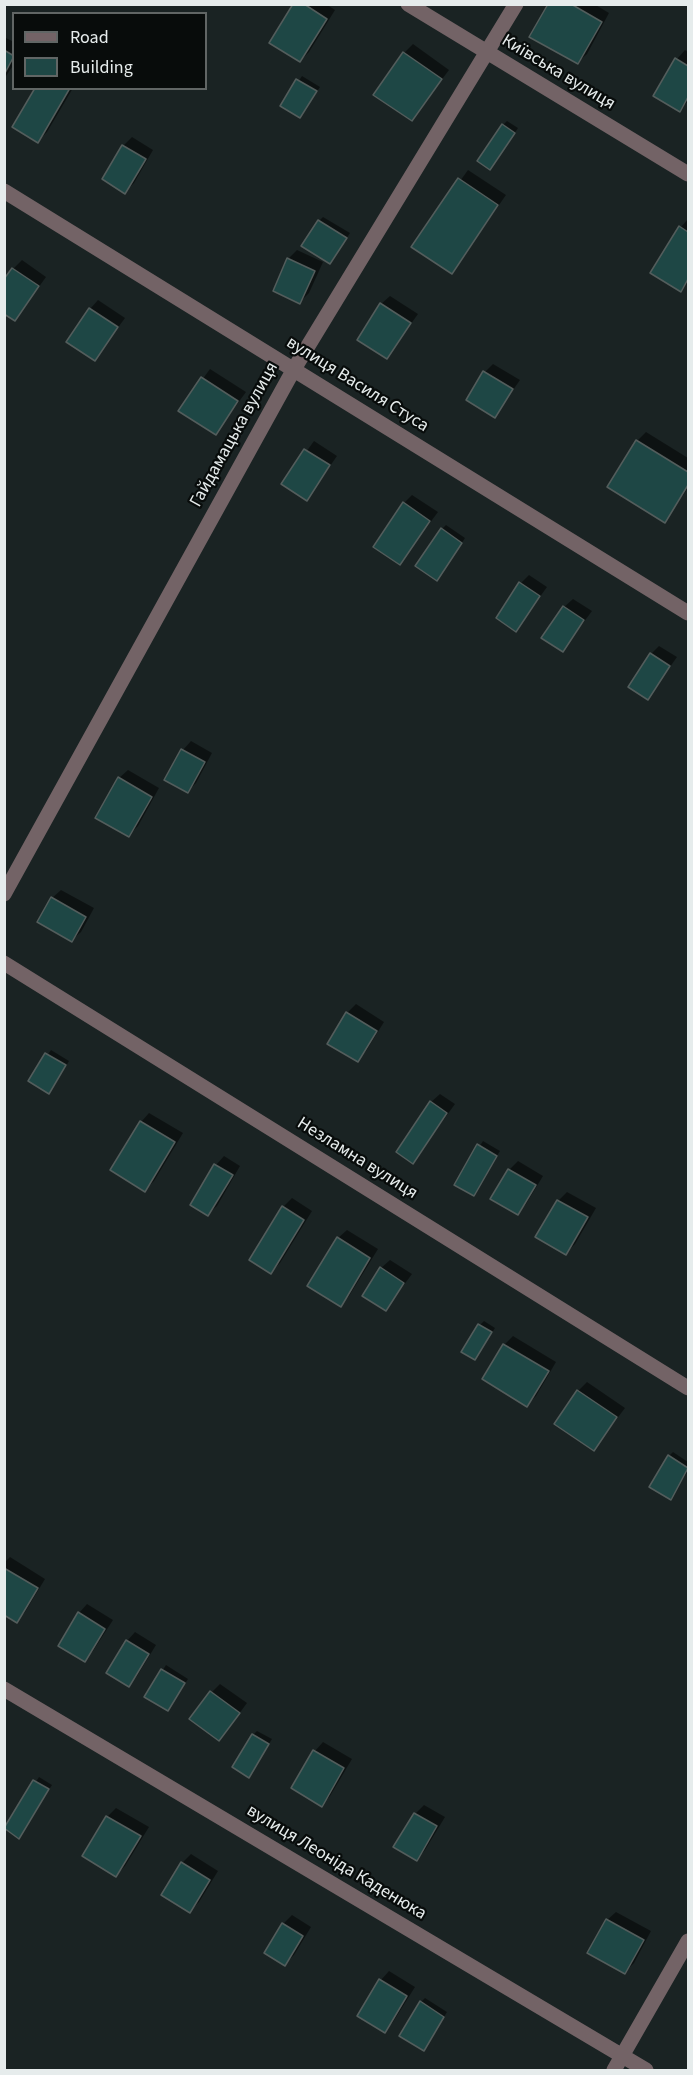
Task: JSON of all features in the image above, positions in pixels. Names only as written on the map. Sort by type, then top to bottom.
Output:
[{"type":"street","name":"Київська вулиця","points":[[408,4],[688,174]]},
{"type":"street","name":"Гайдамацька вулиця","points":[[4,894],[294,369],[516,4]]},
{"type":"street","name":"вулиця Василя Стуса","points":[[4,190],[688,613]]},
{"type":"street","name":"Незламна вулиця","points":[[4,963],[688,1388]]},
{"type":"street","name":"вулиця Леоніда Каденюка","points":[[4,1689],[646,2070]]},
{"type":"street","points":[[614,2070],[688,1941]]},
{"type":"building","points":[[293,4],[304,4],[327,19],[300,62],[269,43]]},
{"type":"building","points":[[548,4],[571,4],[602,22],[578,64],[529,37]]},
{"type":"building","points":[[4,50],[12,55],[12,60],[4,75]]},
{"type":"building","points":[[403,52],[442,79],[412,121],[373,95]]},
{"type":"building","points":[[675,58],[688,66],[688,97],[680,112],[653,96]]},
{"type":"building","points":[[296,79],[317,91],[300,118],[280,106]]},
{"type":"building","points":[[34,90],[69,90],[38,143],[12,127]]},
{"type":"building","points":[[502,124],[515,133],[490,170],[477,161]]},
{"type":"building","points":[[122,145],[146,159],[125,194],[102,179]]},
{"type":"building","points":[[458,178],[498,205],[452,274],[411,247]]},
{"type":"building","points":[[318,220],[347,238],[330,264],[301,246]]},
{"type":"building","points":[[679,226],[688,232],[688,279],[681,292],[650,273]]},
{"type":"building","points":[[287,258],[315,271],[300,304],[273,291]]},
{"type":"building","points":[[12,268],[39,286],[15,321],[4,314],[4,279]]},
{"type":"building","points":[[380,303],[411,323],[387,359],[357,340]]},
{"type":"building","points":[[89,308],[118,327],[95,361],[66,342]]},
{"type":"building","points":[[483,371],[513,389],[495,418],[466,400]]},
{"type":"building","points":[[201,377],[238,401],[216,435],[178,411]]},
{"type":"building","points":[[636,440],[688,472],[688,485],[665,523],[607,487]]},
{"type":"building","points":[[304,449],[330,465],[307,501],[281,484]]},
{"type":"building","points":[[403,502],[430,521],[400,565],[373,547]]},
{"type":"building","points":[[441,528],[462,543],[437,581],[415,566]]},
{"type":"building","points":[[519,582],[540,596],[516,632],[496,618]]},
{"type":"building","points":[[563,606],[584,620],[563,652],[541,638]]},
{"type":"building","points":[[650,653],[670,666],[648,700],[628,687]]},
{"type":"building","points":[[181,749],[205,762],[188,793],[164,780]]},
{"type":"building","points":[[118,777],[152,797],[129,837],[95,818]]},
{"type":"building","points":[[51,897],[86,917],[72,942],[37,922]]},
{"type":"building","points":[[346,1012],[377,1031],[358,1062],[327,1044]]},
{"type":"building","points":[[45,1053],[66,1065],[49,1094],[28,1081]]},
{"type":"building","points":[[430,1101],[447,1113],[413,1164],[396,1152]]},
{"type":"building","points":[[140,1121],[175,1142],[145,1192],[110,1170]]},
{"type":"building","points":[[477,1144],[497,1156],[474,1196],[454,1185]]},
{"type":"building","points":[[214,1164],[233,1175],[208,1216],[190,1205]]},
{"type":"building","points":[[508,1169],[536,1185],[518,1215],[490,1199]]},
{"type":"building","points":[[557,1200],[588,1217],[566,1255],[535,1237]]},
{"type":"building","points":[[282,1206],[304,1220],[271,1274],[249,1260]]},
{"type":"building","points":[[337,1237],[370,1258],[341,1307],[307,1286]]},
{"type":"building","points":[[380,1267],[404,1283],[386,1311],[362,1296]]},
{"type":"building","points":[[478,1324],[492,1332],[475,1360],[461,1352]]},
{"type":"building","points":[[503,1344],[549,1371],[527,1407],[482,1379]]},
{"type":"building","points":[[577,1390],[617,1417],[594,1451],[554,1424]]},
{"type":"building","points":[[668,1455],[688,1468],[671,1500],[649,1487]]},
{"type":"building","points":[[4,1568],[38,1588],[17,1623],[4,1615]]},
{"type":"building","points":[[78,1612],[105,1629],[85,1662],[58,1646]]},
{"type":"building","points":[[126,1640],[149,1654],[129,1687],[106,1673]]},
{"type":"building","points":[[161,1669],[185,1683],[168,1711],[144,1697]]},
{"type":"building","points":[[210,1691],[240,1713],[219,1741],[189,1719]]},
{"type":"building","points":[[252,1734],[269,1744],[249,1778],[232,1767]]},
{"type":"building","points":[[313,1750],[344,1768],[322,1807],[291,1788]]},
{"type":"building","points":[[33,1780],[49,1789],[19,1839],[4,1828]]},
{"type":"building","points":[[414,1813],[437,1826],[417,1861],[393,1847]]},
{"type":"building","points":[[106,1816],[141,1836],[116,1877],[82,1856]]},
{"type":"building","points":[[181,1862],[210,1880],[190,1913],[161,1895]]},
{"type":"building","points":[[606,1919],[644,1940],[625,1974],[587,1953]]},
{"type":"building","points":[[282,1923],[303,1936],[285,1966],[264,1953]]},
{"type":"building","points":[[379,1979],[407,1996],[385,2033],[357,2016]]},
{"type":"building","points":[[420,2001],[444,2017],[424,2051],[399,2036]]}]
